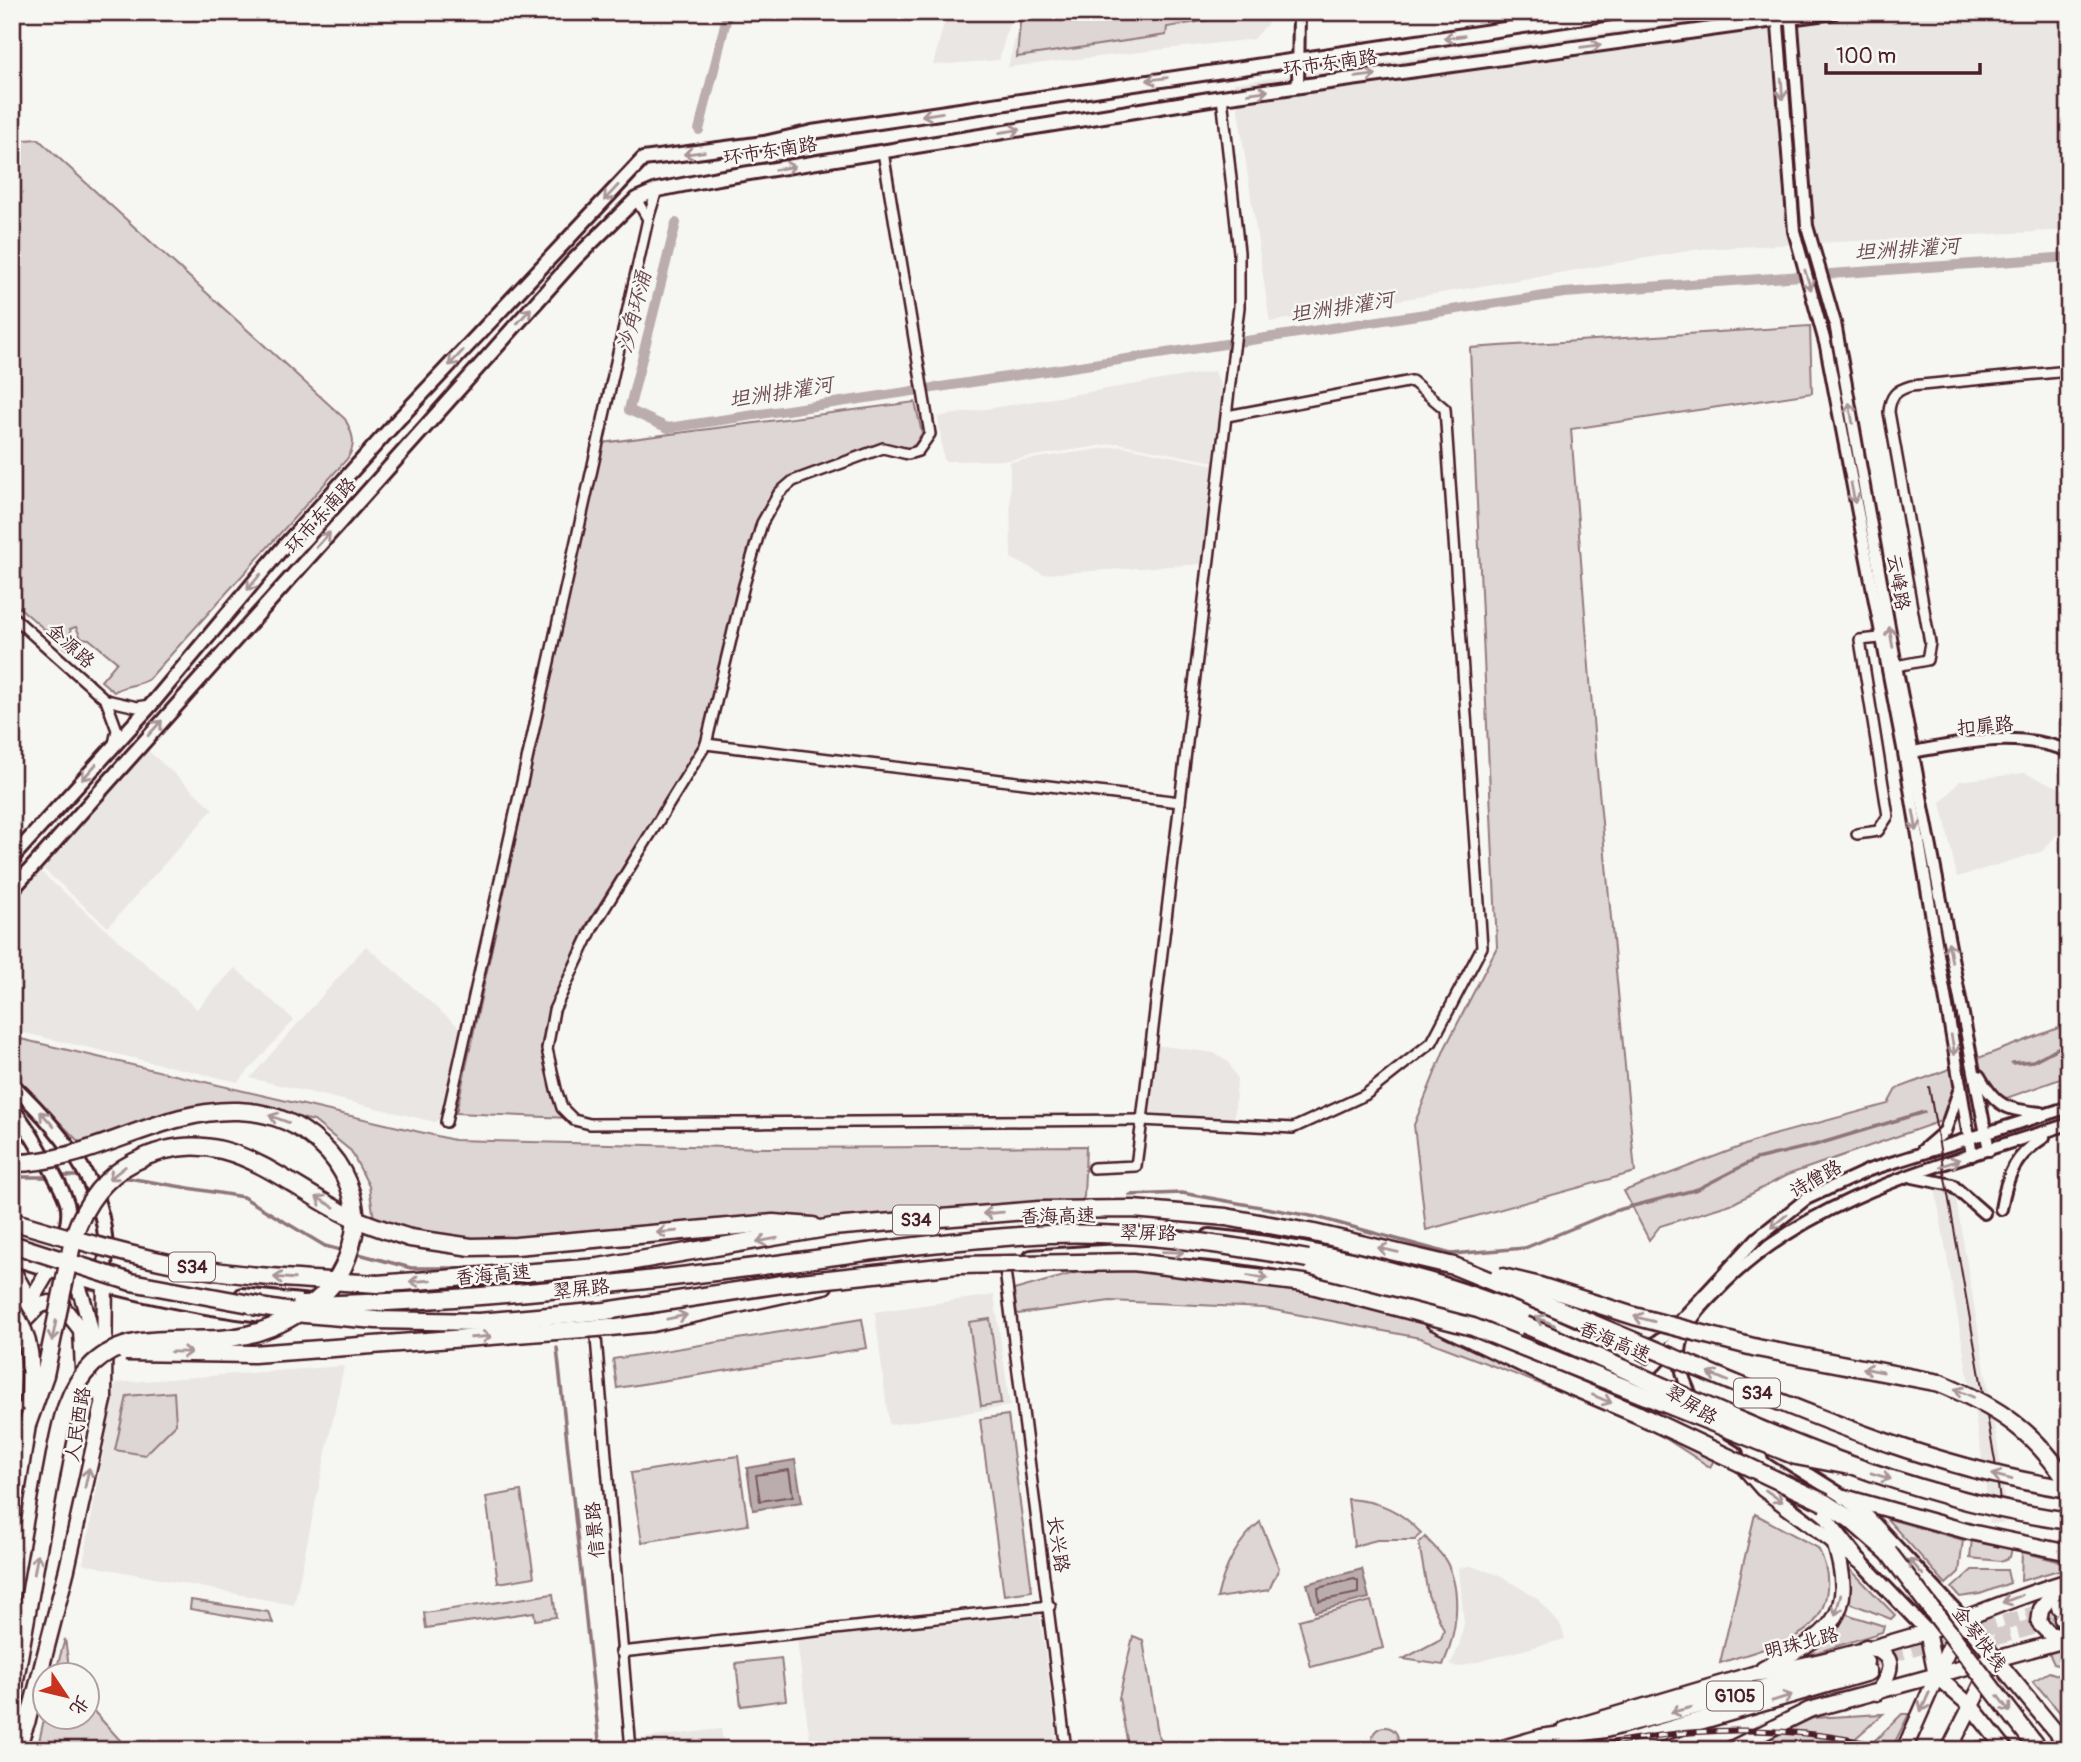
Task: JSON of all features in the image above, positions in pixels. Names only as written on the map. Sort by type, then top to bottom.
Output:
[{"type":"highway","points":[[12,1163],[59,1156],[188,1117],[236,1111],[264,1113],[288,1121],[308,1133],[338,1164],[354,1201],[355,1229],[345,1268],[328,1292],[283,1324],[255,1334],[228,1338],[144,1341],[112,1352],[94,1363],[65,1404],[14,1687],[12,1716]]},
{"type":"highway","points":[[27,1425],[45,1375],[74,1234],[80,1217],[101,1187],[115,1174],[144,1157],[168,1148],[202,1146],[225,1150],[267,1168],[345,1214],[374,1227],[434,1243],[471,1247],[516,1246],[773,1223],[832,1227]]},
{"type":"highway","name":"香海高速","points":[[12,1221],[138,1257],[196,1268],[256,1276],[377,1284],[598,1268],[832,1227],[1040,1210],[1133,1209],[1226,1217],[1314,1233],[1454,1266],[1867,1437],[1963,1468],[2015,1481],[2069,1487]]},
{"type":"highway","name":"香海高速","points":[[12,1244],[131,1282],[253,1306],[462,1299],[639,1281],[955,1241],[1051,1234],[1133,1236],[1224,1244],[1376,1275],[1525,1325],[1850,1466],[1945,1496],[2021,1514],[2069,1521]]},
{"type":"highway","points":[[253,1306],[376,1320],[479,1322],[605,1311],[782,1284],[849,1279],[958,1265],[1133,1262],[1304,1283],[1473,1328],[1796,1456],[1850,1466]]},
{"type":"highway","points":[[1454,1266],[1540,1286],[1634,1317],[1757,1348],[1940,1383],[1985,1402],[2012,1420],[2031,1436],[2069,1487]]},
{"type":"highway","points":[[112,1352],[254,1354],[652,1323],[849,1279]]},
{"type":"highway","points":[[12,1310],[27,1334],[30,1349],[27,1425],[12,1518]]},
{"type":"highway","name":"金琴快线","points":[[1429,1318],[1825,1503],[1850,1519],[1888,1552],[2039,1750]]},
{"type":"highway","name":"明珠北路","points":[[1499,1750],[1541,1738],[1605,1729],[1866,1661]]},
{"type":"highway","name":"明珠北路","points":[[1600,1750],[1866,1661]]},
{"type":"main road","name":"环市东南路","points":[[12,858],[150,705],[285,545],[407,410],[643,159],[723,149],[1124,84],[1297,61],[1618,12]]},
{"type":"main road","name":"环市东南路","points":[[12,890],[575,259],[636,199],[657,190],[718,178],[1222,97],[1777,17],[1833,12]]},
{"type":"main road","name":"人民西路","points":[[12,1084],[48,1118],[77,1157],[102,1213],[108,1238],[104,1286],[104,1400],[67,1569],[28,1720],[17,1750]]},
{"type":"main road","points":[[12,1109],[33,1138],[68,1206],[66,1228],[58,1251],[12,1334]]},
{"type":"main road","name":"翠屏路","points":[[58,1251],[105,1268],[163,1282],[252,1297],[340,1305],[411,1306],[589,1289],[803,1255],[989,1233],[1150,1231],[1313,1250],[1385,1269],[1537,1318],[1651,1372],[1844,1497],[1884,1532],[1962,1618]]},
{"type":"main road","points":[[12,1235],[58,1251],[76,1278],[103,1374]]},
{"type":"main road","name":"翠屏路","points":[[12,1258],[104,1286],[250,1314],[331,1322],[418,1323],[593,1307],[849,1273],[1122,1250],[1202,1253],[1307,1268],[1456,1311],[1541,1345],[1618,1381],[1726,1448],[1815,1508],[1841,1533],[1861,1562],[1927,1632]]},
{"type":"main road","points":[[12,1269],[30,1301]]},
{"type":"main road","points":[[12,1334],[40,1305],[49,1303],[63,1307],[81,1330],[83,1370],[104,1400]]},
{"type":"main road","points":[[1726,1448],[1763,1489],[1861,1562]]},
{"type":"main road","points":[[1844,1497],[1970,1532],[2069,1553]]},
{"type":"main road","points":[[1753,1674],[1803,1650],[1820,1637],[1833,1621],[1840,1605],[1843,1580],[1833,1539]]},
{"type":"main road","points":[[2065,1582],[2041,1609],[2039,1623],[2050,1634],[2069,1638]]},
{"type":"main road","name":"明珠北路","points":[[1541,1738],[1603,1717],[1753,1674],[1866,1661],[1962,1618],[2065,1582]]},
{"type":"main road","points":[[1904,1750],[1962,1618],[2069,1748]]},
{"type":"main road","points":[[1927,1632],[1936,1676],[1971,1706],[2006,1750]]},
{"type":"main road","name":"G105","points":[[1729,1750],[1809,1710],[2069,1638]]},
{"type":"main road","points":[[1866,1661],[1882,1653],[1890,1664],[1889,1674],[1877,1693]]},
{"type":"main road","points":[[1948,1750],[1994,1660]]},
{"type":"main road","points":[[1977,1750],[1998,1750]]},
{"type":"street","points":[[1298,86],[1299,12]]},
{"type":"street","name":"云峰路","points":[[1791,16],[1807,226],[1835,323],[1896,666],[1972,1155]]},
{"type":"street","name":"云峰路","points":[[1777,17],[1794,231],[1822,329],[1880,638],[1909,752],[1989,1150]]},
{"type":"street","points":[[1093,1168],[1136,1167],[1227,416],[1228,376],[1238,307],[1239,252],[1222,97]]},
{"type":"street","points":[[883,152],[930,434],[918,451],[908,454],[883,448],[810,473],[779,493],[762,523],[744,585],[706,744],[593,927],[554,1010],[547,1049],[562,1108],[574,1120],[590,1124],[1142,1120],[1293,1128],[1365,1095],[1432,1042],[1482,947],[1445,409],[1412,381],[1227,416]]},
{"type":"street","points":[[446,1122],[648,219],[657,190]]},
{"type":"street","points":[[636,199],[648,219]]},
{"type":"street","points":[[1896,666],[1927,660],[1930,643],[1889,412],[1891,398],[1899,389],[1911,386],[2069,371]]},
{"type":"street","name":"金源路","points":[[12,616],[106,700]]},
{"type":"street","points":[[1857,834],[1878,831],[1885,824],[1888,810],[1860,640],[1880,638]]},
{"type":"street","points":[[106,700],[137,707],[150,705]]},
{"type":"street","points":[[106,700],[117,730],[114,744]]},
{"type":"street","name":"扣扉路","points":[[1909,752],[1995,738],[2031,740],[2069,751]]},
{"type":"street","points":[[706,744],[1180,802]]},
{"type":"street","points":[[1974,1066],[1996,1101],[2014,1110],[2048,1114]]},
{"type":"street","points":[[1913,1156],[1942,1135],[1954,1113],[1960,1088]]},
{"type":"street","name":"诗僧路","points":[[1625,1359],[1665,1337],[1757,1238],[1807,1199],[1869,1170],[2069,1107]]},
{"type":"street","points":[[2001,1209],[2005,1183],[2016,1160],[2063,1126]]},
{"type":"street","name":"诗僧路","points":[[1695,1402],[1684,1382],[1681,1359],[1681,1345],[1689,1324],[1739,1268],[1779,1238],[1821,1213],[1910,1177],[2063,1126]]},
{"type":"street","points":[[1910,1177],[1952,1185],[1984,1213]]},
{"type":"street","name":"长兴路","points":[[1004,1259],[1050,1606],[1066,1750]]},
{"type":"street","name":"信景路","points":[[593,1307],[631,1750]]},
{"type":"street","points":[[1618,1381],[1632,1380],[1651,1372],[1689,1324]]},
{"type":"street","points":[[1665,1337],[1651,1372],[1657,1395],[1672,1414]]},
{"type":"street","points":[[621,1652],[1050,1606]]},
{"type":"shaded area","points":[[947,12],[1012,12],[999,60],[933,65]]},
{"type":"shaded area","points":[[1021,12],[1215,12],[1216,19],[1167,27],[1166,35],[1017,57]]},
{"type":"shaded area","points":[[1022,12],[1276,14],[1254,39],[1008,67]]},
{"type":"shaded area","points":[[1758,12],[2069,12],[2069,230],[1699,249],[1270,322],[1234,83]]},
{"type":"shaded area","points":[[38,139],[345,419],[353,439],[347,459],[149,679],[114,692],[101,681],[117,662],[89,639],[81,638],[76,627],[70,629],[74,645],[68,650],[12,601],[12,141]]},
{"type":"shaded area","points":[[1810,326],[1812,393],[1571,429],[1596,759],[1635,1172],[1426,1230],[1414,1125],[1445,1048],[1497,947],[1470,348]]},
{"type":"shaded area","points":[[1215,371],[1221,387],[1215,462],[1118,443],[1008,460],[944,461],[938,417]]},
{"type":"shaded area","points":[[915,402],[922,433],[915,445],[907,449],[882,444],[791,477],[775,492],[758,520],[701,743],[587,924],[550,1008],[541,1049],[557,1110],[570,1118],[456,1113],[602,443]]},
{"type":"shaded area","points":[[1121,446],[1215,465],[1202,564],[1043,574],[1011,558],[1010,462]]},
{"type":"shaded area","points":[[144,747],[213,809],[108,927],[39,865]]},
{"type":"shaded area","points":[[2025,773],[2069,792],[2069,820],[2043,851],[1957,877],[1941,802],[1960,781]]},
{"type":"shaded area","points":[[36,868],[197,1009],[235,968],[294,1020],[238,1082],[12,1030],[12,895]]},
{"type":"shaded area","points":[[366,946],[462,1030],[440,1118],[435,1122],[250,1078]]},
{"type":"shaded area","points":[[2069,1024],[2069,1076],[1787,1175],[1734,1203],[1660,1226],[1649,1240],[1624,1191],[1766,1137],[1888,1104],[1896,1089]]},
{"type":"shaded area","points":[[12,1037],[454,1140],[766,1148],[1086,1146],[1084,1197],[1080,1203],[623,1237],[421,1240],[374,1219],[369,1186],[351,1151],[314,1121],[251,1107],[82,1145],[12,1074]]},
{"type":"shaded area","points":[[1155,1045],[1214,1053],[1228,1062],[1237,1078],[1234,1121],[1145,1118]]},
{"type":"shaded area","points":[[1952,1176],[1998,1447],[2007,1522],[1990,1524],[1982,1456],[1934,1182]]},
{"type":"shaded area","points":[[1121,1260],[1299,1280],[1567,1369],[1717,1455],[1710,1467],[1640,1422],[1420,1338],[1264,1308],[1110,1301],[1017,1314],[1014,1290]]},
{"type":"shaded area","points":[[994,1295],[1010,1406],[889,1425],[875,1312]]},
{"type":"shaded area","points":[[862,1319],[867,1348],[617,1388],[613,1359]]},
{"type":"shaded area","points":[[990,1319],[1001,1403],[981,1406],[969,1322]]},
{"type":"shaded area","points":[[344,1366],[294,1605],[83,1564],[116,1383]]},
{"type":"shaded area","points":[[174,1392],[176,1424],[145,1455],[115,1450],[127,1396]]},
{"type":"shaded area","points":[[1008,1415],[1032,1591],[1004,1595],[980,1419]]},
{"type":"shaded area","points":[[738,1456],[748,1525],[642,1542],[631,1473]]},
{"type":"shaded area","points":[[521,1491],[534,1577],[498,1583],[486,1497]]},
{"type":"shaded area","points":[[1348,1499],[1388,1508],[1405,1518],[1421,1533],[1415,1540],[1377,1540],[1354,1546]]},
{"type":"shaded area","points":[[1755,1514],[1818,1548],[1826,1571],[1826,1596],[1817,1618],[1809,1628],[1798,1635],[1720,1663]]},
{"type":"shaded area","points":[[1886,1518],[1963,1540],[1959,1572],[1946,1584]]},
{"type":"shaded area","points":[[1260,1522],[1279,1568],[1269,1590],[1217,1598],[1232,1556],[1244,1538]]},
{"type":"shaded area","points":[[1425,1537],[1445,1559],[1455,1588],[1454,1628],[1443,1665],[1403,1659],[1441,1639],[1444,1630],[1428,1595],[1419,1543]]},
{"type":"shaded area","points":[[1972,1538],[2012,1548],[2010,1557],[2001,1561],[1970,1558]]},
{"type":"shaded area","points":[[2022,1552],[2069,1564],[2069,1567],[2021,1581]]},
{"type":"shaded area","points":[[1845,1564],[1895,1615],[1891,1619],[1845,1601]]},
{"type":"shaded area","points":[[1471,1566],[1501,1576],[1539,1600],[1561,1626],[1565,1639],[1458,1667],[1450,1665],[1459,1647],[1464,1623],[1459,1568]]},
{"type":"shaded area","points":[[1972,1570],[2007,1570],[2010,1583],[1980,1594],[1960,1597],[1952,1588]]},
{"type":"shaded area","points":[[553,1594],[556,1617],[535,1620],[534,1612],[426,1628],[424,1613]]},
{"type":"shaded area","points":[[191,1600],[268,1612],[273,1623],[190,1609]]},
{"type":"shaded area","points":[[1371,1601],[1383,1648],[1311,1667],[1299,1620]]},
{"type":"shaded area","points":[[1843,1613],[1884,1626],[1882,1632],[1799,1658],[1814,1647]]},
{"type":"shaded area","points":[[1040,1615],[1058,1750],[811,1750],[797,1639]]},
{"type":"shaded area","points":[[1133,1636],[1143,1640],[1158,1734],[1166,1750],[1129,1750],[1119,1698]]},
{"type":"shaded area","points":[[65,1639],[68,1660],[59,1660]]},
{"type":"shaded area","points":[[2069,1647],[2069,1669],[2054,1664],[2048,1651]]},
{"type":"shaded area","points":[[781,1658],[786,1700],[741,1706],[736,1663]]},
{"type":"shaded area","points":[[2049,1672],[2069,1679],[2069,1723],[2033,1681]]},
{"type":"shaded area","points":[[1883,1714],[1842,1750],[1745,1750],[1813,1718]]},
{"type":"shaded area","points":[[1902,1714],[1909,1714],[1891,1750],[1865,1750]]},
{"type":"shaded area","points":[[102,1720],[129,1750],[37,1750],[42,1730],[102,1730]]},
{"type":"shaded area","points":[[1385,1727],[1394,1731],[1398,1740],[1394,1749],[1385,1753],[1376,1749],[1372,1740],[1376,1731]]},
{"type":"shaded area","points":[[721,1729],[724,1750],[638,1750],[637,1739]]},
{"type":"water","points":[[795,1460],[802,1502],[753,1510],[747,1468]]},
{"type":"water","points":[[1362,1569],[1369,1598],[1315,1612],[1307,1584]]},
{"type":"waterway","name":"沙角环涌","points":[[699,130],[728,12]]},
{"type":"waterway","name":"坦洲排灌河","points":[[676,223],[629,410],[668,428],[1564,293],[2069,257]]},
{"type":"waterway","points":[[2012,1063],[2033,1061],[2069,1042]]},
{"type":"waterway","points":[[1130,1195],[1182,1193],[1316,1217],[1451,1254],[1525,1248],[1614,1211],[1698,1189],[1756,1159],[1815,1145],[1924,1112]]},
{"type":"waterway","points":[[60,1176],[83,1176]]},
{"type":"waterway","points":[[12,1177],[52,1177]]},
{"type":"waterway","points":[[122,1177],[243,1197],[325,1246],[344,1251]]},
{"type":"waterway","points":[[355,1253],[411,1268],[479,1268]]},
{"type":"waterway","points":[[557,1348],[600,1750]]},
{"type":"tunnel","points":[[1865,1662],[2060,1607]]},
{"type":"tunnel","points":[[1948,1650],[2063,1619]]},
{"type":"tram line","points":[[1929,1087],[1995,1461],[2002,1518]]},
{"type":"railway","points":[[1578,1750],[1657,1736],[1736,1730],[1816,1735],[1895,1750]]}]
